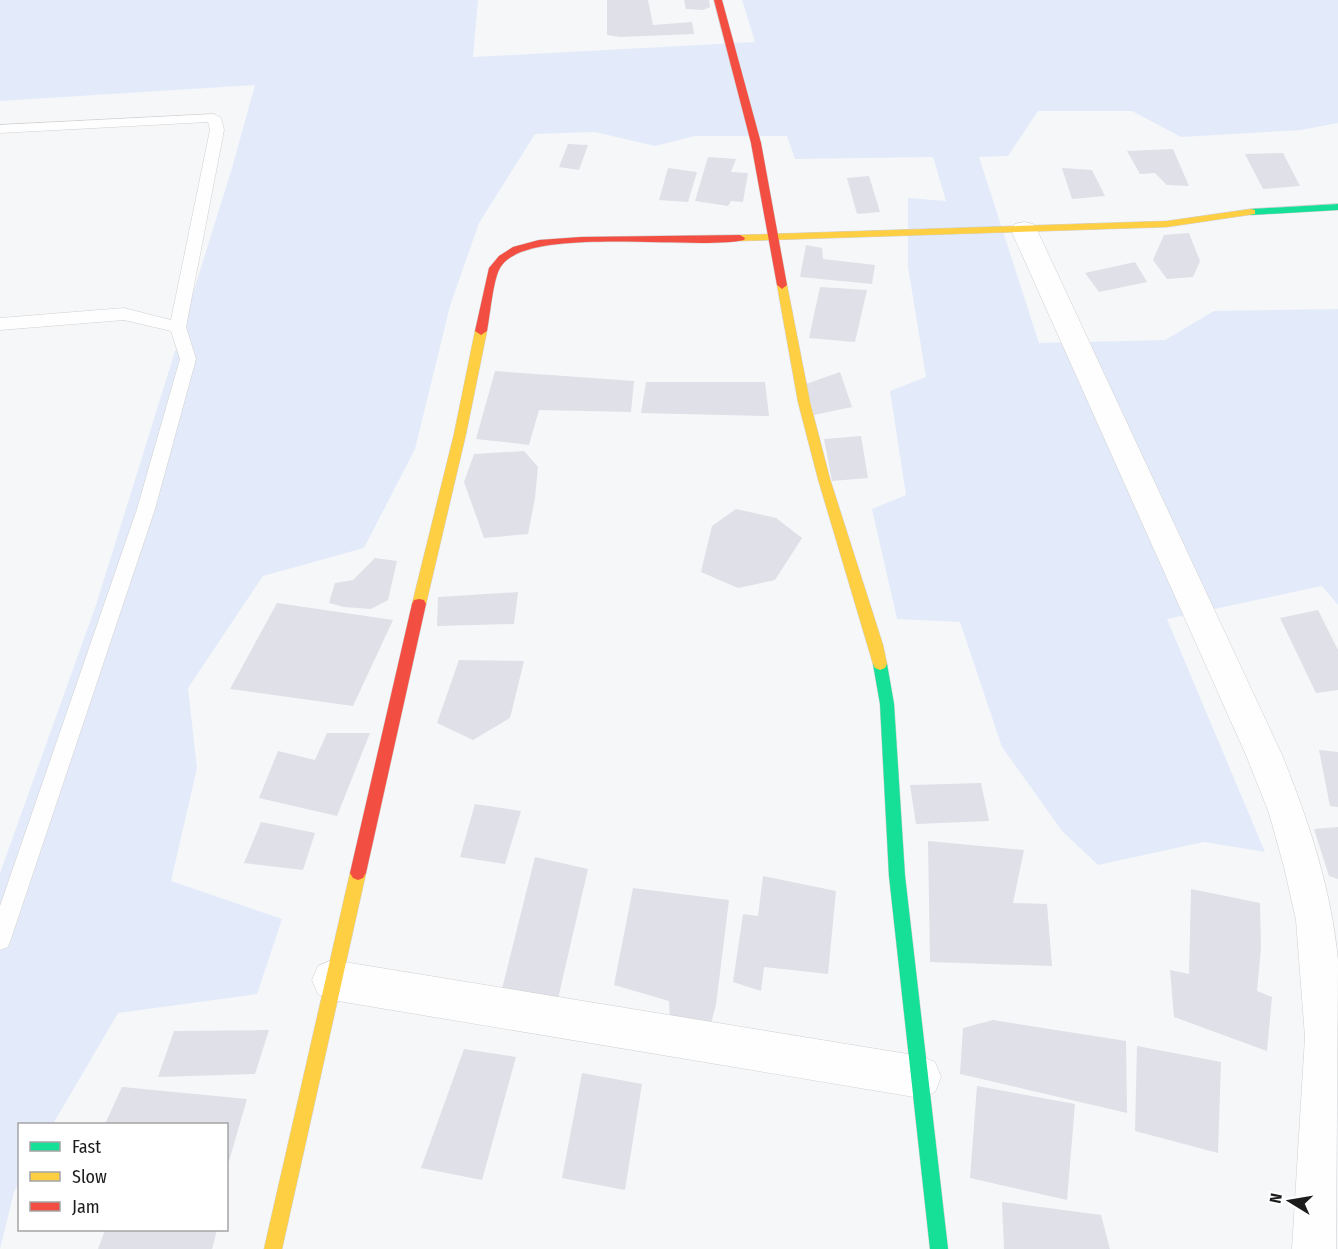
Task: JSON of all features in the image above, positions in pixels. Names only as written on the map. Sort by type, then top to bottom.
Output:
[{"type":"street","points":[[718,0],[756,143],[804,402],[824,479],[876,645],[887,704],[897,876],[939,1249]]},
{"type":"street","points":[[273,1249],[332,980],[447,480],[468,404],[494,268],[503,258],[517,249],[539,243],[581,240],[772,238],[1167,224],[1233,213],[1338,207]]},
{"type":"street","points":[[1024,230],[1264,755],[1287,813],[1303,867],[1316,920],[1325,1037],[1314,1249]]},
{"type":"street","points":[[332,980],[920,1077]]},
{"type":"lane","points":[[0,129],[214,118],[218,130],[178,327],[188,359],[146,509],[0,939]]},
{"type":"lane","points":[[0,324],[124,314],[178,327]]},
{"type":"shaded area","points":[[0,0],[478,0],[473,57],[755,42],[742,0],[1338,0],[1338,123],[1301,130],[1181,137],[1132,111],[1038,111],[1008,156],[979,157],[1039,343],[1165,340],[1214,311],[1338,309],[1338,605],[1322,586],[1167,619],[1265,852],[1204,842],[1098,865],[1062,831],[1002,747],[960,622],[897,619],[872,509],[906,495],[890,391],[926,377],[908,267],[908,198],[946,201],[933,157],[795,159],[787,136],[695,136],[655,146],[595,132],[535,134],[479,223],[450,306],[415,449],[364,548],[263,576],[188,688],[197,768],[171,881],[282,919],[257,994],[118,1013],[54,1123],[18,1123],[18,1184],[0,1249],[0,873],[96,605],[232,168],[255,85],[0,101]]},
{"type":"building","points":[[607,0],[648,0],[653,25],[692,22],[694,34],[620,37],[607,35]]},
{"type":"building","points":[[684,0],[709,0],[710,7],[703,10],[686,9]]},
{"type":"building","points":[[568,144],[588,145],[579,170],[559,167]]},
{"type":"building","points":[[1173,149],[1189,186],[1167,185],[1155,173],[1140,174],[1127,151]]},
{"type":"building","points":[[1283,153],[1300,186],[1263,189],[1245,154]]},
{"type":"building","points":[[708,157],[736,159],[731,172],[748,173],[743,202],[731,201],[728,206],[695,201]]},
{"type":"building","points":[[668,168],[697,172],[688,202],[659,200]]},
{"type":"building","points":[[1062,168],[1092,170],[1105,196],[1072,199]]},
{"type":"building","points":[[869,176],[880,212],[857,214],[847,178]]},
{"type":"building","points":[[1189,233],[1200,261],[1193,277],[1167,279],[1153,260],[1164,235]]},
{"type":"building","points":[[806,245],[822,248],[823,259],[875,265],[872,284],[800,277]]},
{"type":"building","points":[[1135,262],[1147,282],[1099,292],[1085,273]]},
{"type":"building","points":[[820,287],[867,290],[855,342],[809,338]]},
{"type":"building","points":[[495,371],[634,381],[631,412],[539,410],[529,445],[476,439]]},
{"type":"building","points":[[840,372],[852,407],[814,415],[806,384]]},
{"type":"building","points":[[646,382],[765,382],[769,416],[641,413]]},
{"type":"building","points":[[861,436],[868,478],[832,481],[824,439]]},
{"type":"building","points":[[524,451],[538,467],[528,534],[484,538],[464,482],[474,454]]},
{"type":"building","points":[[736,509],[776,518],[802,538],[775,580],[738,588],[701,572],[712,526]]},
{"type":"building","points":[[375,558],[397,561],[388,600],[371,609],[344,607],[329,603],[335,583],[353,580]]},
{"type":"building","points":[[518,592],[514,624],[437,626],[438,597]]},
{"type":"building","points":[[277,603],[393,620],[353,706],[230,689]]},
{"type":"building","points":[[1318,610],[1338,650],[1338,690],[1316,693],[1280,618]]},
{"type":"building","points":[[459,660],[524,661],[510,718],[473,740],[437,723]]},
{"type":"building","points":[[327,733],[370,733],[337,816],[259,798],[278,751],[315,760]]},
{"type":"building","points":[[1319,750],[1338,752],[1338,807],[1330,806]]},
{"type":"building","points":[[981,783],[989,821],[916,824],[910,785]]},
{"type":"building","points":[[475,804],[521,811],[505,864],[460,857]]},
{"type":"building","points":[[261,822],[315,833],[303,870],[244,863]]},
{"type":"building","points":[[1338,827],[1338,879],[1329,876],[1314,829]]},
{"type":"building","points":[[928,841],[1024,850],[1013,903],[1047,904],[1052,966],[930,962]]},
{"type":"building","points":[[535,857],[588,869],[557,1003],[502,989]]},
{"type":"building","points":[[763,876],[836,891],[828,974],[764,967],[761,991],[733,982],[743,914],[758,916]]},
{"type":"building","points":[[633,888],[729,900],[716,1005],[710,1027],[670,1021],[669,1001],[614,985]]},
{"type":"building","points":[[1191,889],[1260,903],[1261,948],[1257,991],[1272,997],[1267,1051],[1174,1017],[1170,970],[1189,974]]},
{"type":"building","points":[[993,1020],[1126,1041],[1127,1113],[960,1074],[963,1028]]},
{"type":"building","points":[[269,1030],[255,1074],[158,1077],[174,1031]]},
{"type":"building","points":[[1137,1046],[1221,1062],[1218,1153],[1135,1131]]},
{"type":"building","points":[[464,1049],[516,1057],[482,1180],[421,1168]]},
{"type":"building","points":[[582,1073],[642,1084],[625,1190],[562,1178]]},
{"type":"building","points":[[977,1086],[1075,1104],[1067,1200],[970,1178]]},
{"type":"building","points":[[122,1087],[247,1099],[228,1165],[228,1123],[105,1123]]},
{"type":"building","points":[[1002,1202],[1101,1215],[1110,1249],[1004,1249]]},
{"type":"building","points":[[105,1231],[217,1231],[212,1249],[98,1249]]},
{"type":"traffic: fast","points":[[1251,212],[1338,207]]},
{"type":"traffic: fast","points":[[880,664],[887,704],[897,876],[939,1249]]},
{"type":"traffic: slow","points":[[740,238],[1167,224],[1251,212]]},
{"type":"traffic: slow","points":[[782,285],[804,402],[824,479],[880,664]]},
{"type":"traffic: slow","points":[[419,604],[460,434],[481,331]]},
{"type":"traffic: slow","points":[[273,1249],[358,873]]},
{"type":"traffic: jam","points":[[718,0],[756,143],[782,285]]},
{"type":"traffic: jam","points":[[481,331],[494,268],[503,258],[517,249],[539,243],[581,240],[740,238]]},
{"type":"traffic: jam","points":[[358,873],[419,604]]}]
